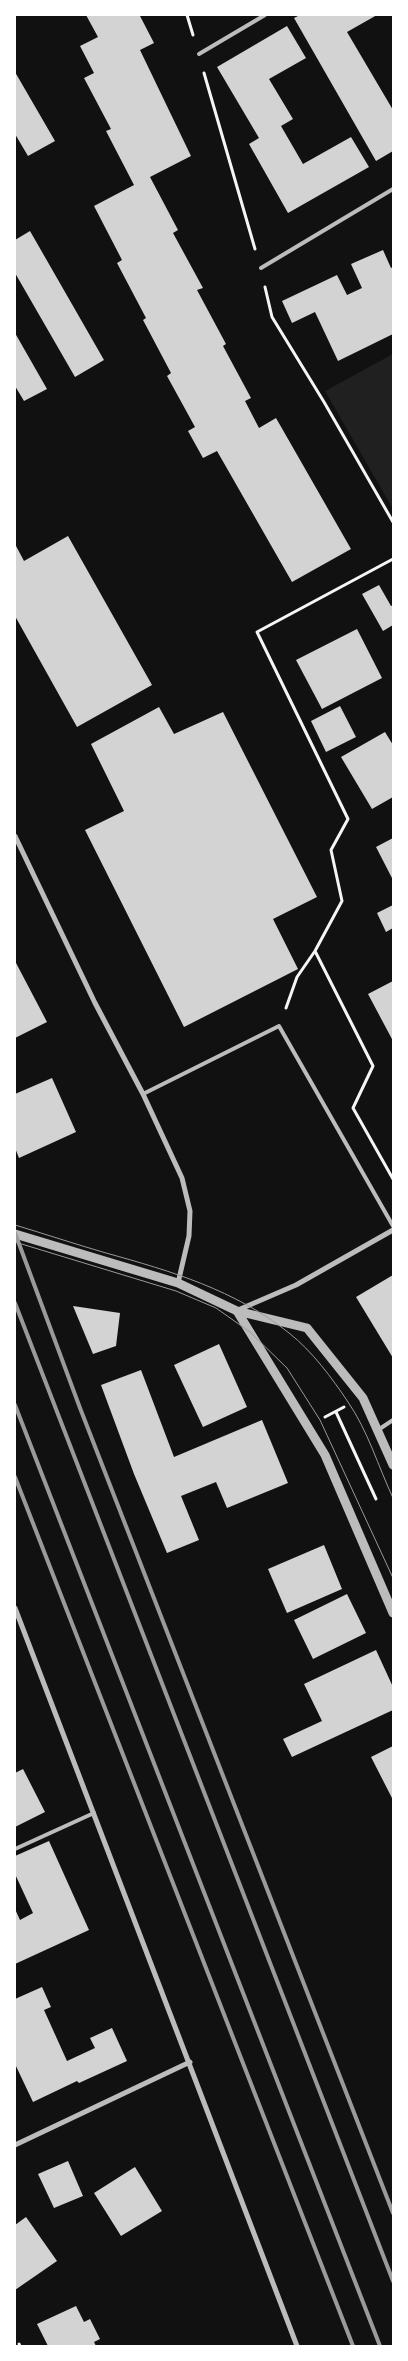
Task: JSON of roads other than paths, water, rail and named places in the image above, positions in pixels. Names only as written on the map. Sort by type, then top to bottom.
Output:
[{"type":"street","points":[[15,836],[95,1003],[143,1094],[182,1178],[190,1211],[189,1236],[178,1283]]},
{"type":"street","points":[[237,1311],[296,1285],[393,1230]]},
{"type":"street","points":[[15,1234],[178,1283],[237,1311],[307,1328],[363,1398],[393,1465]]},
{"type":"street","points":[[237,1311],[325,1455],[393,1613]]},
{"type":"street","points":[[15,1608],[297,2346]]},
{"type":"street","points":[[15,2145],[190,2062]]},
{"type":"lane","points":[[198,54],[265,15]]},
{"type":"lane","points":[[260,268],[393,190]]},
{"type":"lane","points":[[143,1094],[279,1026],[393,1226]]},
{"type":"lane","points":[[378,1430],[393,1420]]},
{"type":"lane","points":[[15,1849],[94,1813]]},
{"type":"tram line","points":[[15,1225],[154,1267],[202,1284],[247,1305],[289,1333],[321,1365],[355,1413],[393,1498]]},
{"type":"tram line","points":[[15,1242],[176,1291],[216,1308],[250,1332],[287,1368],[320,1420],[393,1578]]},
{"type":"railway","points":[[15,1233],[80,1408],[393,2213]]},
{"type":"railway","points":[[15,1303],[393,2281]]},
{"type":"railway","points":[[15,1405],[380,2346]]},
{"type":"railway","points":[[15,1477],[353,2346]]}]
